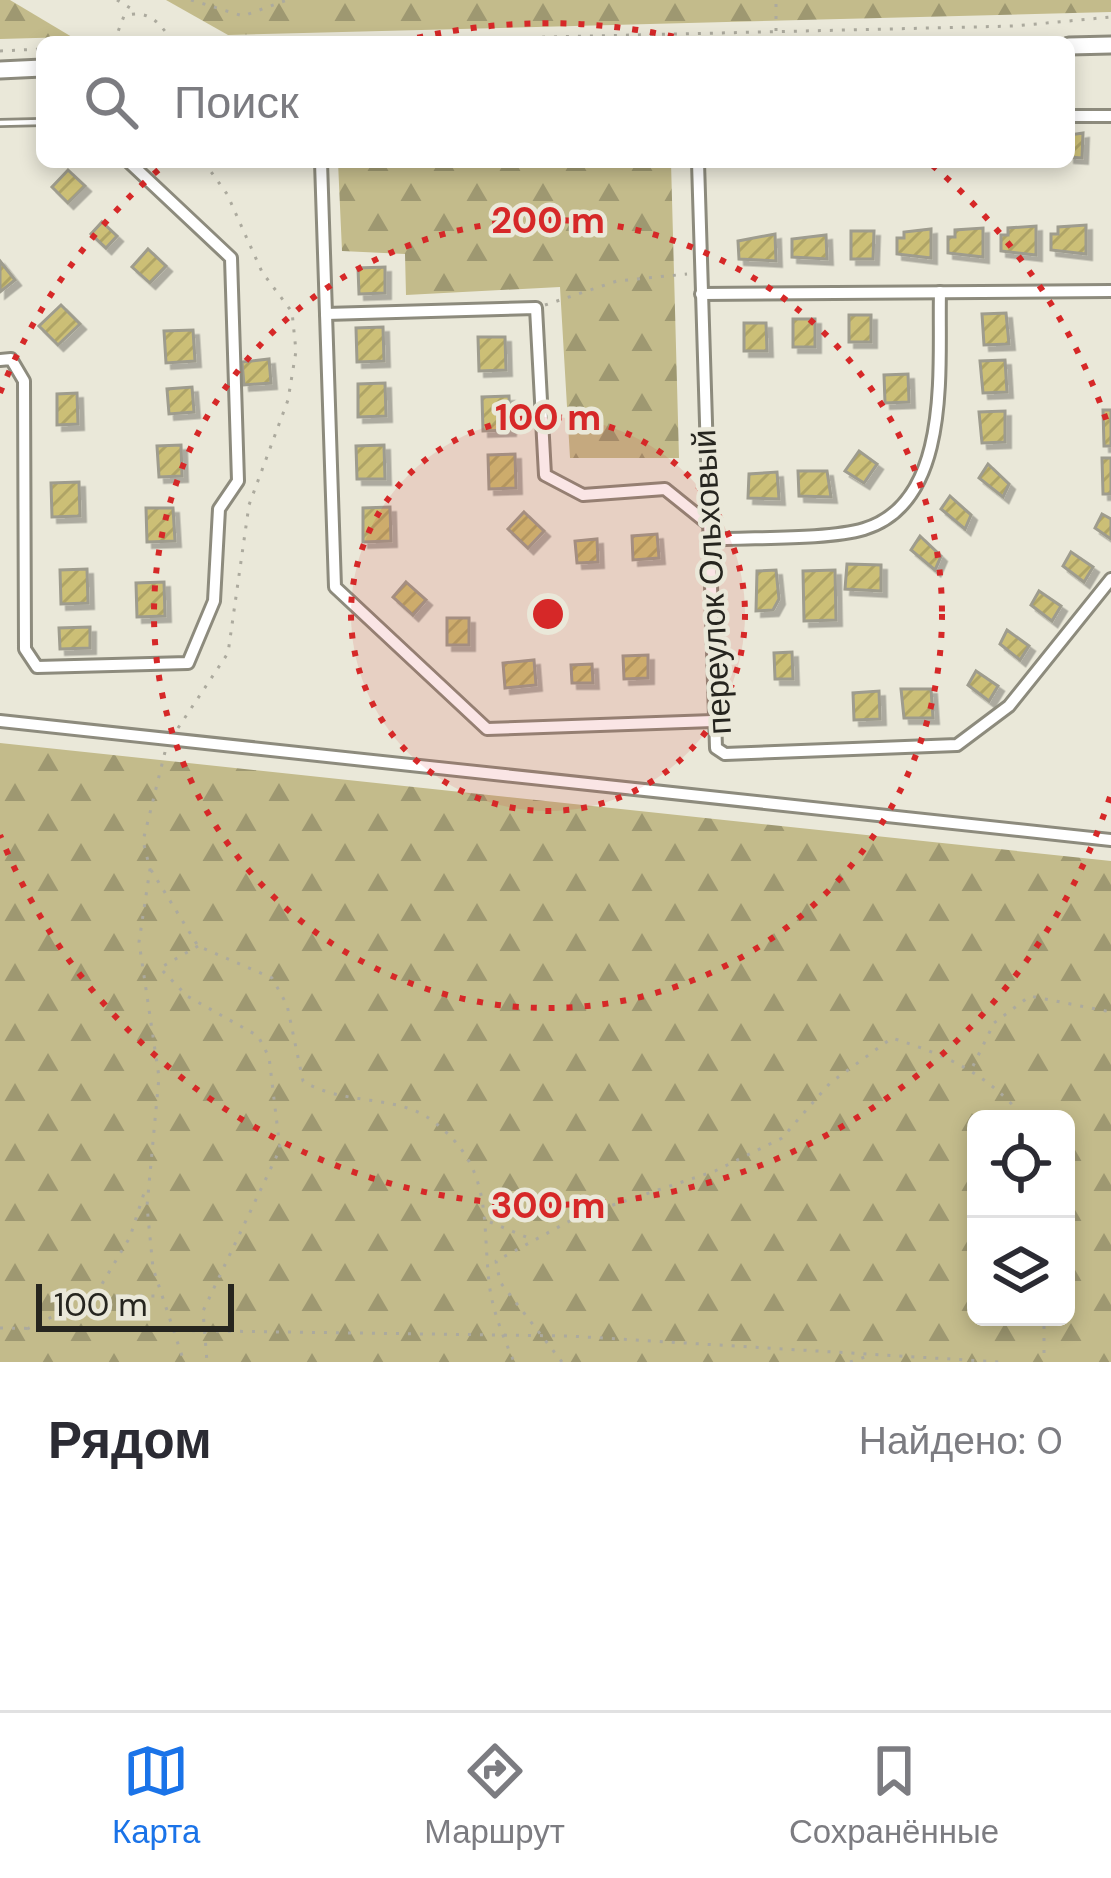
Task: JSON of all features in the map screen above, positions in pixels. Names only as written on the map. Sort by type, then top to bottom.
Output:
[{"type":"main road","points":[[1075,46],[1111,45]]},
{"type":"main road","points":[[0,70],[36,68]]},
{"type":"street","points":[[1075,116],[1111,116]]},
{"type":"street","points":[[0,359],[11,359],[24,381],[25,649],[37,667],[188,663],[214,601],[219,509],[238,481],[231,258],[135,168]]},
{"type":"street","points":[[321,168],[335,586],[487,729],[713,722]]},
{"type":"street","name":"переулок Ольховый","points":[[698,168],[716,748],[725,754],[956,745],[1009,706],[1111,579]]},
{"type":"street","points":[[701,294],[1111,291]]},
{"type":"street","points":[[707,540],[863,530],[904,507],[926,460],[937,407],[940,292]]},
{"type":"street","points":[[326,314],[536,308],[545,475],[583,495],[665,489],[706,522]]},
{"type":"street","points":[[0,721],[1111,840]]},
{"type":"lane","points":[[0,124],[36,122]]},
{"type":"path","points":[[117,0],[158,20],[169,36]]},
{"type":"path","points":[[190,0],[243,16],[287,0]]},
{"type":"path","points":[[776,4],[776,32]]},
{"type":"path","points":[[116,36],[124,16],[136,12]]},
{"type":"path","points":[[601,36],[1015,26],[1111,16]]},
{"type":"path","points":[[0,50],[36,50]]},
{"type":"path","points":[[536,308],[617,281],[701,273]]},
{"type":"path","points":[[150,869],[198,946],[272,978],[287,1006],[303,1081],[330,1098],[401,1106],[433,1120],[477,1175],[489,1222],[489,1282],[514,1362]]},
{"type":"path","points":[[198,946],[160,968],[187,996],[258,1036],[268,1057],[280,1149],[252,1218],[221,1268],[203,1311],[207,1362]]},
{"type":"path","points":[[972,1067],[994,1023],[1030,996],[1111,1012]]},
{"type":"path","points":[[562,1362],[500,1282],[496,1261],[577,1217],[716,1171],[782,1138],[830,1083],[892,1039],[972,1067],[1018,1110]]},
{"type":"path","points":[[95,1296],[130,1237],[147,1183]]},
{"type":"path","points":[[489,1222],[532,1239]]},
{"type":"path","points":[[25,1329],[95,1296],[161,1296]]},
{"type":"path","points":[[1044,1326],[1044,1353]]},
{"type":"path","points":[[0,1328],[542,1336],[999,1362]]},
{"type":"path","points":[[850,1362],[877,1352]]},
{"type":"green space","points":[[0,0],[10,0],[70,36],[36,36],[0,39]]},
{"type":"green space","points":[[166,0],[1111,0],[1111,12],[228,35]]},
{"type":"green space","points":[[338,168],[671,168],[679,458],[570,458],[560,287],[406,295],[405,254],[342,251]]},
{"type":"green space","points":[[0,743],[1111,861],[1111,1362],[0,1362]]},
{"type":"building","points":[[1083,133],[1082,158],[1075,157],[1075,134]]},
{"type":"building","points":[[68,170],[85,186],[68,203],[52,187]]},
{"type":"building","points":[[102,222],[117,236],[106,248],[91,234]]},
{"type":"building","points":[[1086,225],[1086,254],[1051,250],[1051,234],[1058,234],[1058,227]]},
{"type":"building","points":[[1036,226],[1036,255],[1001,251],[1001,235],[1008,235],[1008,228]]},
{"type":"building","points":[[983,228],[983,257],[948,253],[948,237],[955,237],[955,230]]},
{"type":"building","points":[[931,229],[931,258],[897,254],[897,238],[904,238],[904,232]]},
{"type":"building","points":[[851,231],[874,231],[873,259],[851,259]]},
{"type":"building","points":[[775,234],[776,261],[739,259],[738,241]]},
{"type":"building","points":[[826,235],[827,259],[792,257],[792,239]]},
{"type":"building","points":[[148,249],[166,266],[150,283],[132,267]]},
{"type":"building","points":[[0,261],[15,280],[0,292]]},
{"type":"building","points":[[385,267],[385,293],[359,294],[358,268]]},
{"type":"building","points":[[61,305],[80,324],[58,345],[39,326]]},
{"type":"building","points":[[1006,313],[1009,344],[984,345],[982,314]]},
{"type":"building","points":[[849,315],[871,315],[871,342],[849,342]]},
{"type":"building","points":[[793,319],[815,319],[815,347],[793,347]]},
{"type":"building","points":[[744,323],[766,323],[767,351],[744,351]]},
{"type":"building","points":[[383,327],[384,361],[357,362],[356,328]]},
{"type":"building","points":[[193,330],[195,361],[166,363],[164,331]]},
{"type":"building","points":[[478,337],[505,337],[506,370],[479,371]]},
{"type":"building","points":[[269,359],[271,383],[244,385],[242,362]]},
{"type":"building","points":[[1005,360],[1007,392],[983,393],[980,361]]},
{"type":"building","points":[[908,374],[909,402],[885,403],[884,375]]},
{"type":"building","points":[[385,383],[386,416],[358,417],[358,384]]},
{"type":"building","points":[[192,387],[194,412],[169,414],[167,389]]},
{"type":"building","points":[[77,393],[78,424],[57,425],[57,394]]},
{"type":"building","points":[[509,396],[510,430],[483,431],[482,397]]},
{"type":"building","points":[[1103,410],[1111,410],[1111,446],[1104,446]]},
{"type":"building","points":[[1005,411],[1005,442],[982,443],[979,412]]},
{"type":"building","points":[[181,445],[182,476],[159,477],[157,446]]},
{"type":"building","points":[[384,445],[385,479],[357,479],[356,446]]},
{"type":"building","points":[[859,451],[877,464],[864,483],[845,471]]},
{"type":"building","points":[[515,454],[516,488],[489,489],[488,455]]},
{"type":"building","points":[[1102,458],[1111,458],[1111,494],[1103,494]]},
{"type":"building","points":[[988,464],[1009,484],[1003,497],[979,478]]},
{"type":"building","points":[[798,471],[827,471],[831,497],[799,496]]},
{"type":"building","points":[[777,472],[779,499],[748,498],[749,474]]},
{"type":"building","points":[[79,482],[80,516],[52,517],[51,483]]},
{"type":"building","points":[[950,496],[971,515],[965,529],[941,509]]},
{"type":"building","points":[[390,507],[391,541],[363,542],[363,508]]},
{"type":"building","points":[[146,508],[173,508],[175,541],[147,542]]},
{"type":"building","points":[[524,512],[544,531],[528,548],[508,529]]},
{"type":"building","points":[[1102,514],[1111,519],[1111,539],[1095,528]]},
{"type":"building","points":[[657,534],[659,558],[633,560],[632,536]]},
{"type":"building","points":[[920,536],[941,556],[935,570],[911,550]]},
{"type":"building","points":[[597,539],[598,562],[577,563],[575,541]]},
{"type":"building","points":[[1071,552],[1093,567],[1084,582],[1063,566]]},
{"type":"building","points":[[847,564],[881,565],[881,591],[845,589]]},
{"type":"building","points":[[87,569],[88,603],[61,604],[60,570]]},
{"type":"building","points":[[776,570],[779,599],[773,610],[756,611],[757,571]]},
{"type":"building","points":[[835,570],[836,620],[804,621],[803,571]]},
{"type":"building","points":[[164,582],[165,616],[137,617],[136,583]]},
{"type":"building","points":[[406,582],[426,600],[413,615],[393,597]]},
{"type":"building","points":[[1039,591],[1061,606],[1052,621],[1031,605]]},
{"type":"building","points":[[447,618],[469,618],[469,645],[447,645]]},
{"type":"building","points":[[90,627],[90,648],[60,649],[59,628]]},
{"type":"building","points":[[1007,630],[1029,646],[1020,660],[1000,644]]},
{"type":"building","points":[[792,652],[793,679],[775,679],[774,653]]},
{"type":"building","points":[[648,655],[648,678],[624,679],[623,656]]},
{"type":"building","points":[[534,660],[536,685],[505,688],[503,663]]},
{"type":"building","points":[[592,664],[593,683],[572,683],[571,665]]},
{"type":"building","points":[[976,671],[998,686],[989,701],[968,685]]},
{"type":"building","points":[[901,689],[931,689],[933,718],[904,718]]},
{"type":"building","points":[[879,691],[880,719],[854,720],[853,693]]}]
